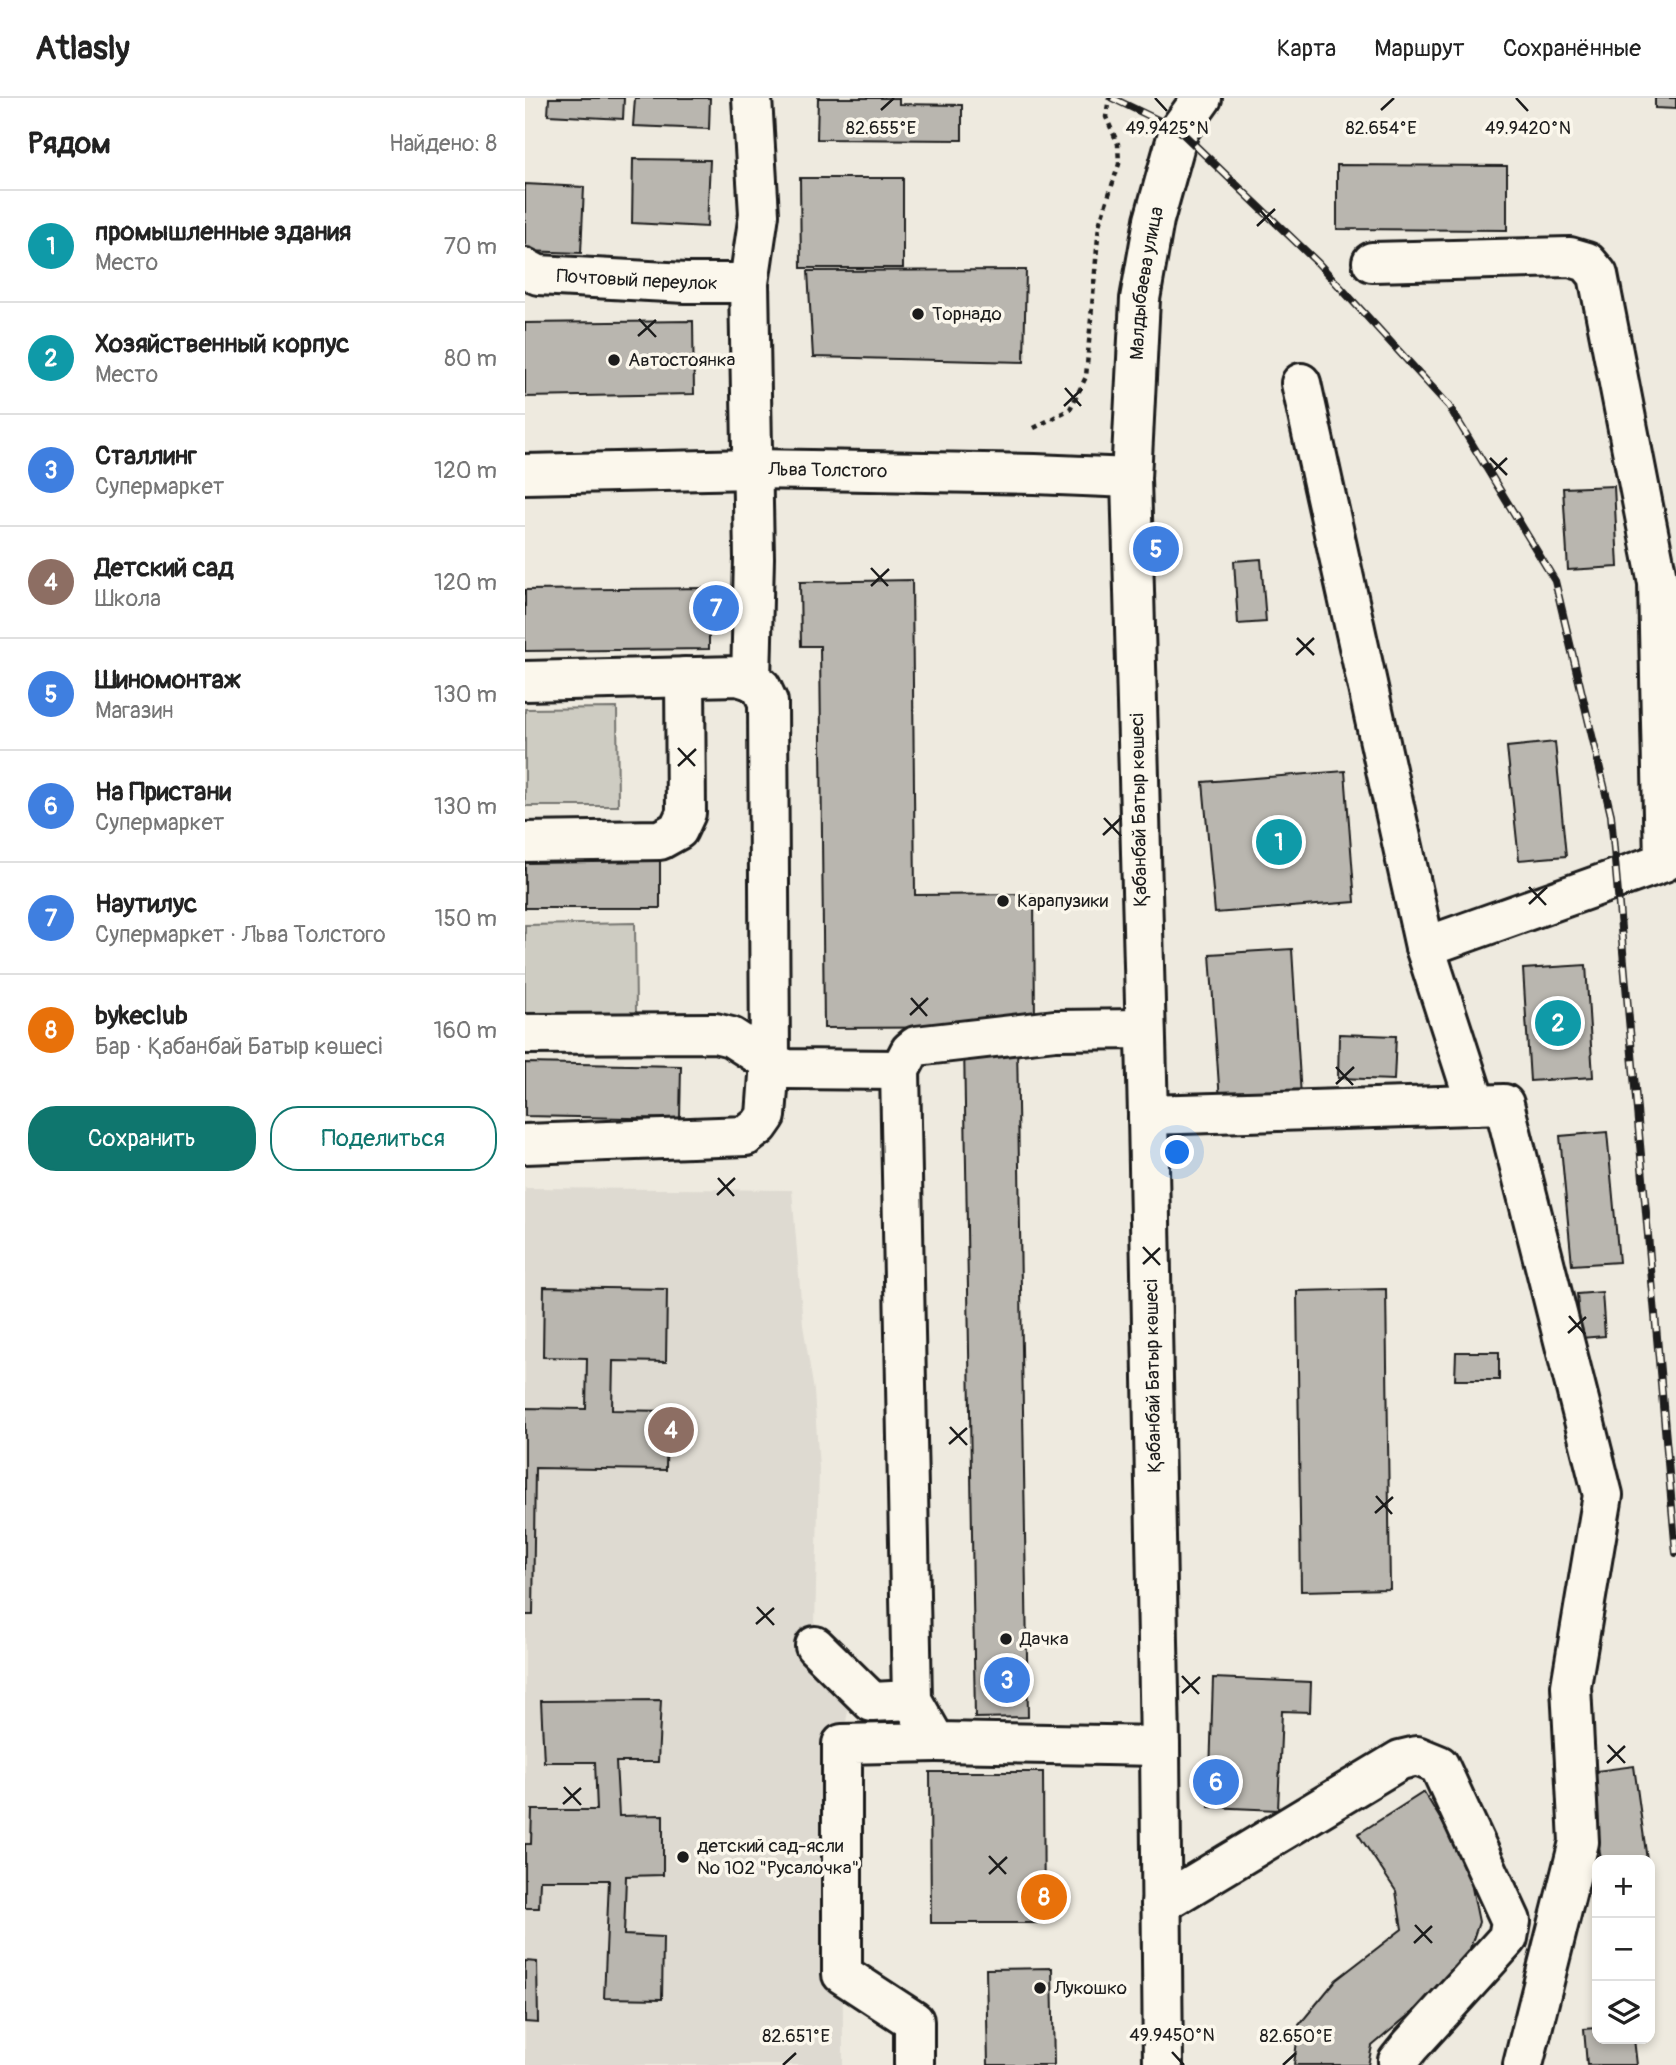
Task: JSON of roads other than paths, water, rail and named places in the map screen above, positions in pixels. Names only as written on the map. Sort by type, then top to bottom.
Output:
[{"type":"main road","points":[[751,680],[754,558],[749,283],[759,214],[752,98]]},
{"type":"main road","name":"Малдыбаева улица","points":[[1131,478],[1140,299],[1154,220],[1179,130],[1202,98]]},
{"type":"main road","points":[[1371,262],[1570,257],[1587,262],[1598,275],[1658,583],[1664,862],[1425,947]]},
{"type":"main road","name":"Почтовый переулок","points":[[525,268],[538,275],[687,283],[749,283]]},
{"type":"main road","points":[[1301,383],[1425,947],[1475,1105]]},
{"type":"main road","name":"Льва Толстого","points":[[525,474],[753,469],[1131,478]]},
{"type":"main road","name":"Қабанбай Батыр көшесі","points":[[1131,478],[1148,1115],[1163,2065]]},
{"type":"main road","points":[[525,681],[738,676],[761,687],[768,702],[769,1062],[766,1116],[759,1126],[746,1136],[525,1143]]},
{"type":"main road","points":[[525,842],[660,840],[678,831],[686,813],[685,677]]},
{"type":"main road","points":[[936,1742],[912,1700],[900,1070],[910,1051],[916,1046],[1055,1031],[1144,1029]]},
{"type":"main road","points":[[525,1034],[715,1033],[731,1037],[769,1062],[787,1069],[900,1070]]},
{"type":"main road","points":[[1148,1115],[1504,1104],[1604,1495],[1571,1686],[1580,1842],[1523,2065]]},
{"type":"main road","points":[[815,1646],[872,1702],[912,1700]]},
{"type":"main road","points":[[914,2065],[914,2021],[842,1974],[842,1744],[936,1742],[1160,1746]]},
{"type":"main road","points":[[1161,1904],[1400,1760],[1417,1756],[1439,1765],[1511,1921],[1509,1938],[1409,2046],[1398,2061],[1399,2065]]},
{"type":"railway","points":[[1112,98],[1179,130],[1318,263],[1449,406],[1555,581],[1611,815],[1676,1553]]},
{"type":"place","name":"Торнадо","points":[[918,314]]},
{"type":"place","name":"Автостоянка","points":[[614,360]]},
{"type":"place","name":"Шиномонтаж","points":[[1156,549]]},
{"type":"place","name":"Наутилус","points":[[716,608]]},
{"type":"place","name":"промышленные здания","points":[[1279,842]]},
{"type":"place","name":"Карапузики","points":[[1003,901]]},
{"type":"place","name":"Хозяйственный корпус","points":[[1558,1023]]},
{"type":"place","name":"Детский сад","points":[[671,1430]]},
{"type":"place","name":"Дачка","points":[[1006,1639]]},
{"type":"place","name":"Сталлинг","points":[[1007,1680]]},
{"type":"place","name":"На Пристани","points":[[1216,1782]]},
{"type":"place","name":"детский сад-ясли № 102 \"Русалочка\"","points":[[683,1857]]},
{"type":"place","name":"bykeclub","points":[[1044,1897]]},
{"type":"place","name":"Лукошко","points":[[1040,1988]]}]
